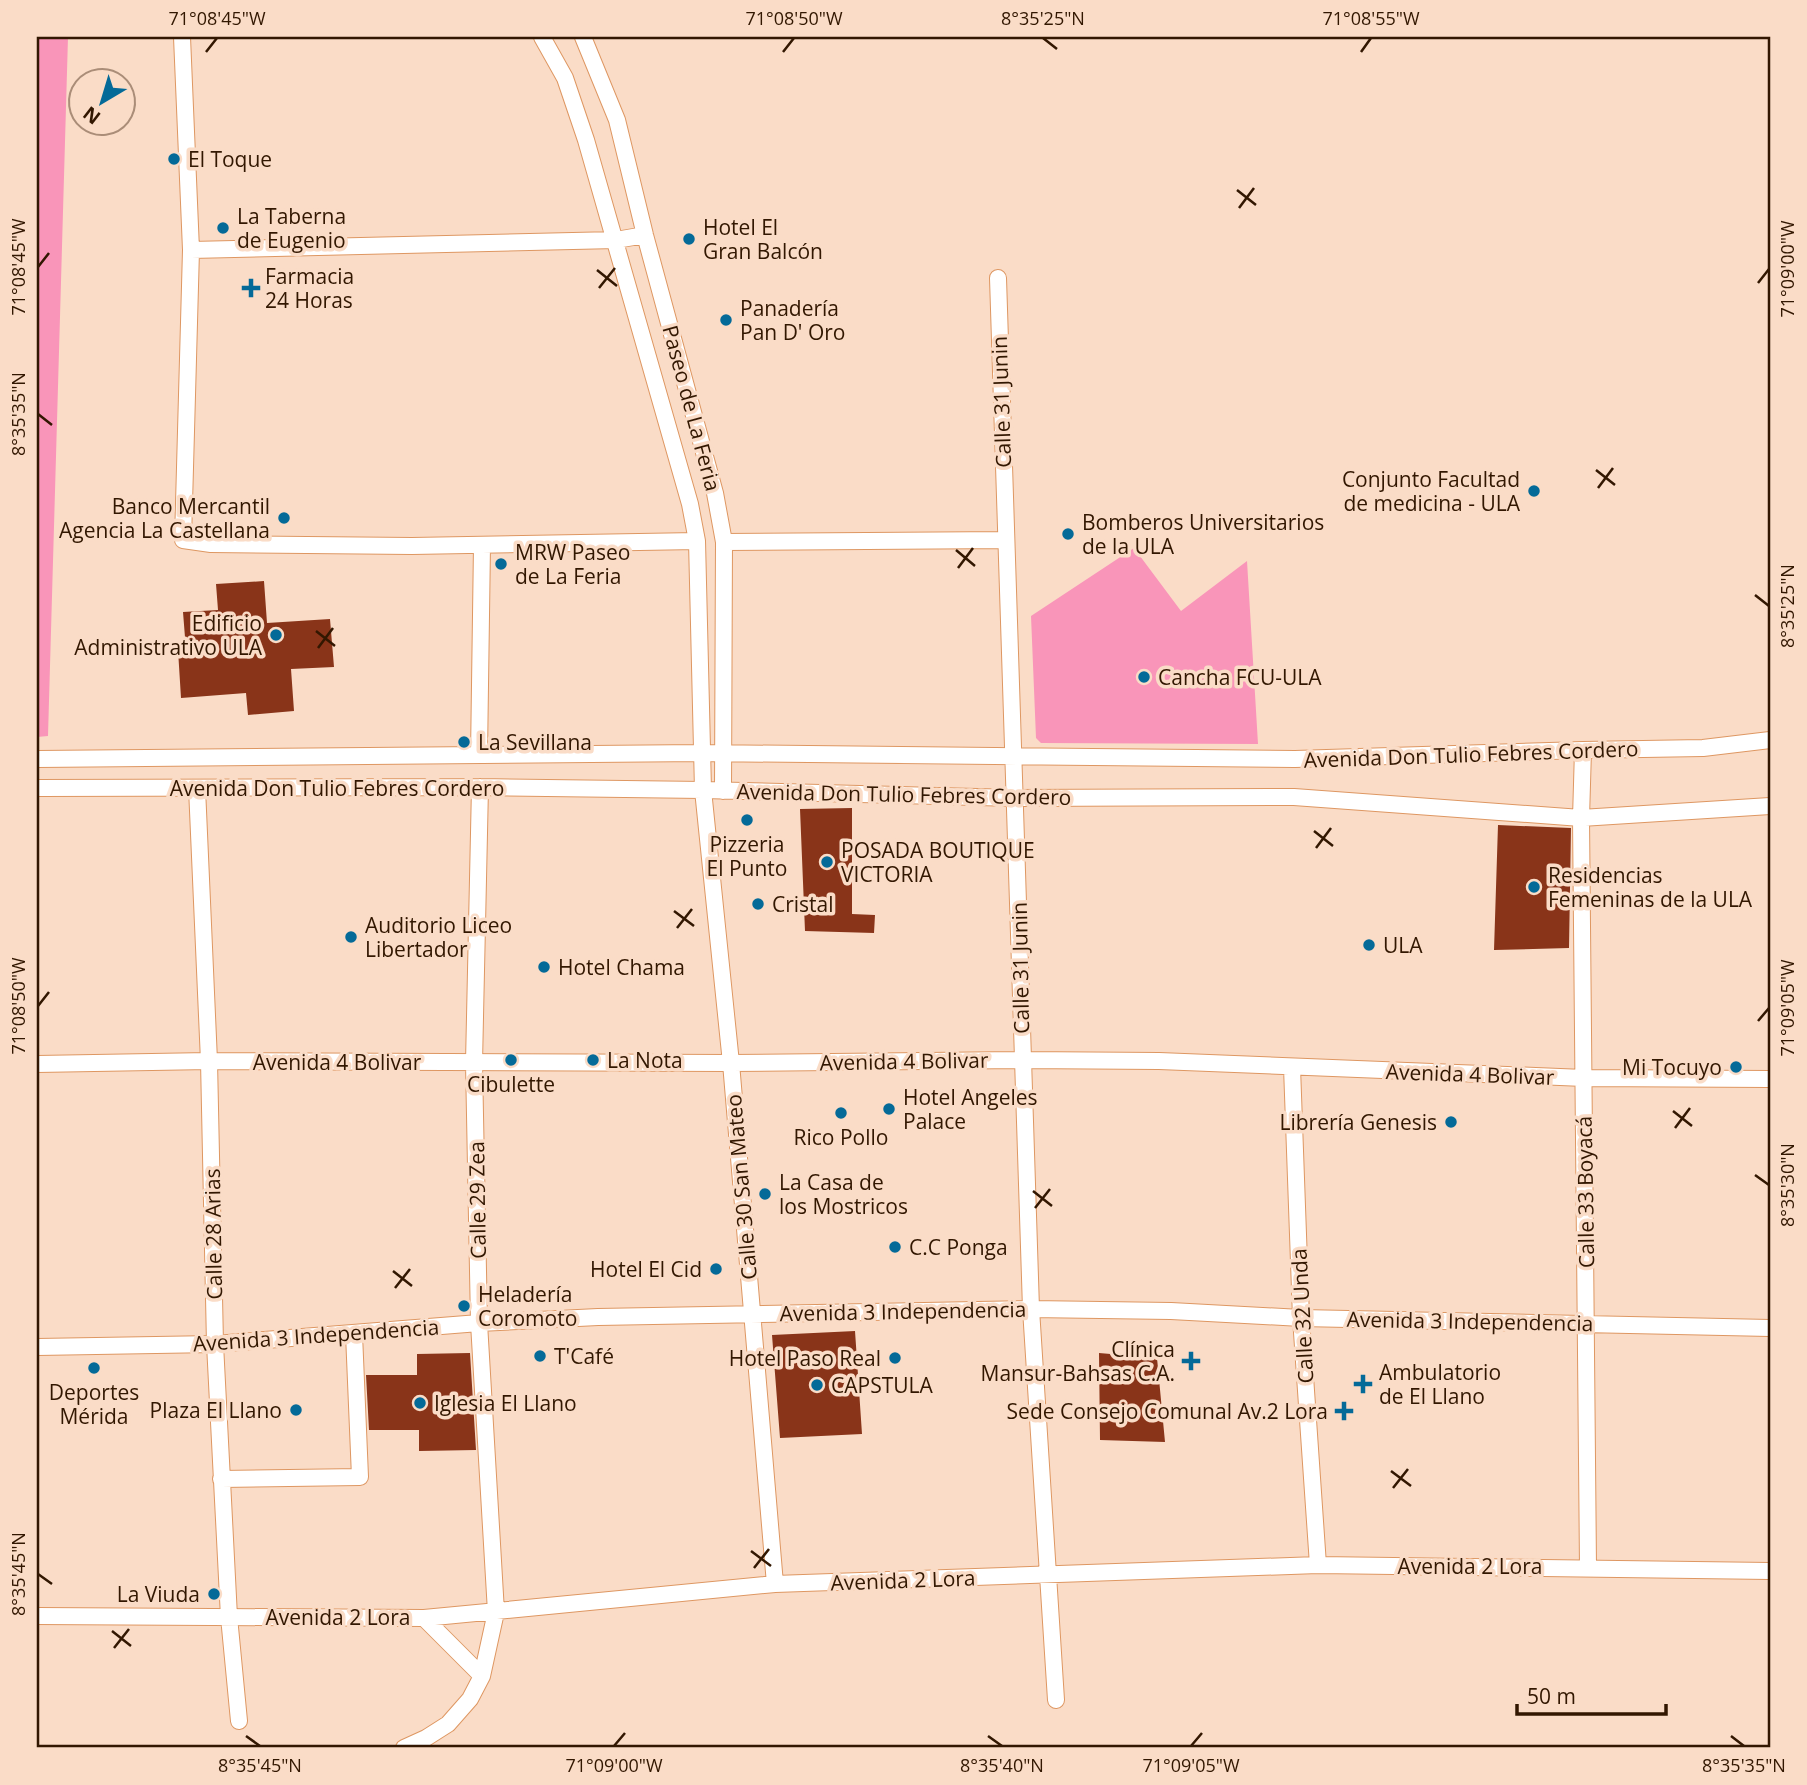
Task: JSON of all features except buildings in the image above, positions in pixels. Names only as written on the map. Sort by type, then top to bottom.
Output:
[{"type":"street","points":[[182,37],[191,250],[183,540],[211,544],[482,545],[697,541],[701,753]]},
{"type":"street","name":"Paseo de La Feria","points":[[542,37],[565,78],[616,240],[690,504],[697,541]]},
{"type":"street","name":"Paseo de La Feria","points":[[583,37],[617,120],[645,235],[715,493],[724,541],[723,791]]},
{"type":"street","points":[[191,250],[616,240],[645,235]]},
{"type":"street","name":"Calle 31 Junin","points":[[998,278],[1031,1309],[1056,1700]]},
{"type":"street","points":[[724,541],[1006,540]]},
{"type":"street","points":[[479,755],[482,545]]},
{"type":"street","name":"Avenida Don Tulio Febres Cordero","points":[[37,759],[701,753],[1295,759],[1703,748],[1770,740]]},
{"type":"street","name":"Calle 33 Boyacá","points":[[1583,750],[1581,818],[1588,1567]]},
{"type":"street","name":"Calle 30 San Mateo","points":[[701,753],[731,1063],[775,1584]]},
{"type":"street","name":"Avenida Don Tulio Febres Cordero","points":[[37,788],[480,787],[1016,798],[1294,797],[1581,818],[1770,806]]},
{"type":"street","name":"Calle 29 Zea","points":[[404,1748],[448,1724],[470,1699],[482,1676],[496,1612],[480,1323],[474,1063],[480,787]]},
{"type":"street","name":"Calle 28 Arias","points":[[197,788],[209,1061],[215,1344],[221,1479],[229,1617],[239,1721]]},
{"type":"street","name":"Avenida 4 Bolivar","points":[[37,1064],[209,1061],[1159,1061],[1584,1078],[1770,1079]]},
{"type":"street","name":"Calle 32 Unda","points":[[1292,1068],[1301,1318],[1318,1565]]},
{"type":"street","name":"Avenida 3 Independencia","points":[[37,1347],[215,1344],[480,1323],[598,1317],[1031,1309],[1770,1328]]},
{"type":"street","points":[[221,1479],[360,1476],[354,1334]]},
{"type":"street","name":"Avenida 2 Lora","points":[[37,1616],[424,1618],[775,1584],[1318,1565],[1770,1571]]},
{"type":"street","points":[[424,1618],[482,1676]]},
{"type":"shaded area","points":[[37,37],[68,37],[48,736],[37,737]]},
{"type":"shaded area","name":"Cancha FCU-ULA","points":[[1134,548],[1181,611],[1247,561],[1258,744],[1041,743],[1036,738],[1031,616]]},
{"type":"place","name":"El Toque","points":[[174,159]]},
{"type":"place","name":"La Taberna de Eugenio","points":[[223,228]]},
{"type":"place","name":"Hotel El Gran Balcón","points":[[689,239]]},
{"type":"place","name":"Farmacia 24 Horas","points":[[251,288]]},
{"type":"place","name":"Panadería Pan D' Oro","points":[[726,320]]},
{"type":"place","name":"Conjunto Facultad de medicina - ULA","points":[[1534,491]]},
{"type":"place","name":"Banco Mercantil Agencia La Castellana","points":[[284,518]]},
{"type":"place","name":"Bomberos Universitarios de la ULA","points":[[1068,534]]},
{"type":"place","name":"MRW Paseo de La Feria","points":[[501,564]]},
{"type":"place","name":"Edificio Administrativo ULA","points":[[276,635]]},
{"type":"place","name":"Cancha FCU-ULA","points":[[1144,677]]},
{"type":"place","name":"La Sevillana","points":[[464,742]]},
{"type":"place","name":"Pizzeria El Punto","points":[[747,820]]},
{"type":"place","name":"POSADA BOUTIQUE VICTORIA","points":[[827,862]]},
{"type":"place","name":"Residencias Femeninas de la ULA","points":[[1534,887]]},
{"type":"place","name":"Cristal","points":[[758,904]]},
{"type":"place","name":"Auditorio Liceo Libertador","points":[[351,937]]},
{"type":"place","name":"ULA","points":[[1369,945]]},
{"type":"place","name":"Hotel Chama","points":[[544,967]]},
{"type":"place","name":"Cibulette","points":[[511,1060]]},
{"type":"place","name":"La Nota","points":[[593,1060]]},
{"type":"place","name":"Mi Tocuyo","points":[[1736,1067]]},
{"type":"place","name":"Hotel Angeles Palace","points":[[889,1109]]},
{"type":"place","name":"Rico Pollo","points":[[841,1113]]},
{"type":"place","name":"Librería Genesis","points":[[1451,1122]]},
{"type":"place","name":"La Casa de los Mostricos","points":[[765,1194]]},
{"type":"place","name":"C.C Ponga","points":[[895,1247]]},
{"type":"place","name":"Hotel El Cid","points":[[716,1269]]},
{"type":"place","name":"Heladería Coromoto","points":[[464,1306]]},
{"type":"place","name":"T'Café","points":[[540,1356]]},
{"type":"place","name":"Hotel Paso Real","points":[[895,1358]]},
{"type":"place","name":"Clínica Mansur-Bahsas C.A.","points":[[1191,1361]]},
{"type":"place","name":"Deportes Mérida","points":[[94,1368]]},
{"type":"place","name":"Ambulatorio de El Llano","points":[[1363,1384]]},
{"type":"place","name":"CAPSTULA","points":[[817,1385]]},
{"type":"place","name":"Iglesia El Llano","points":[[420,1403]]},
{"type":"place","name":"Plaza El Llano","points":[[296,1410]]},
{"type":"place","name":"Sede Consejo Comunal Av.2 Lora","points":[[1344,1411]]},
{"type":"place","name":"La Viuda","points":[[214,1594]]}]
